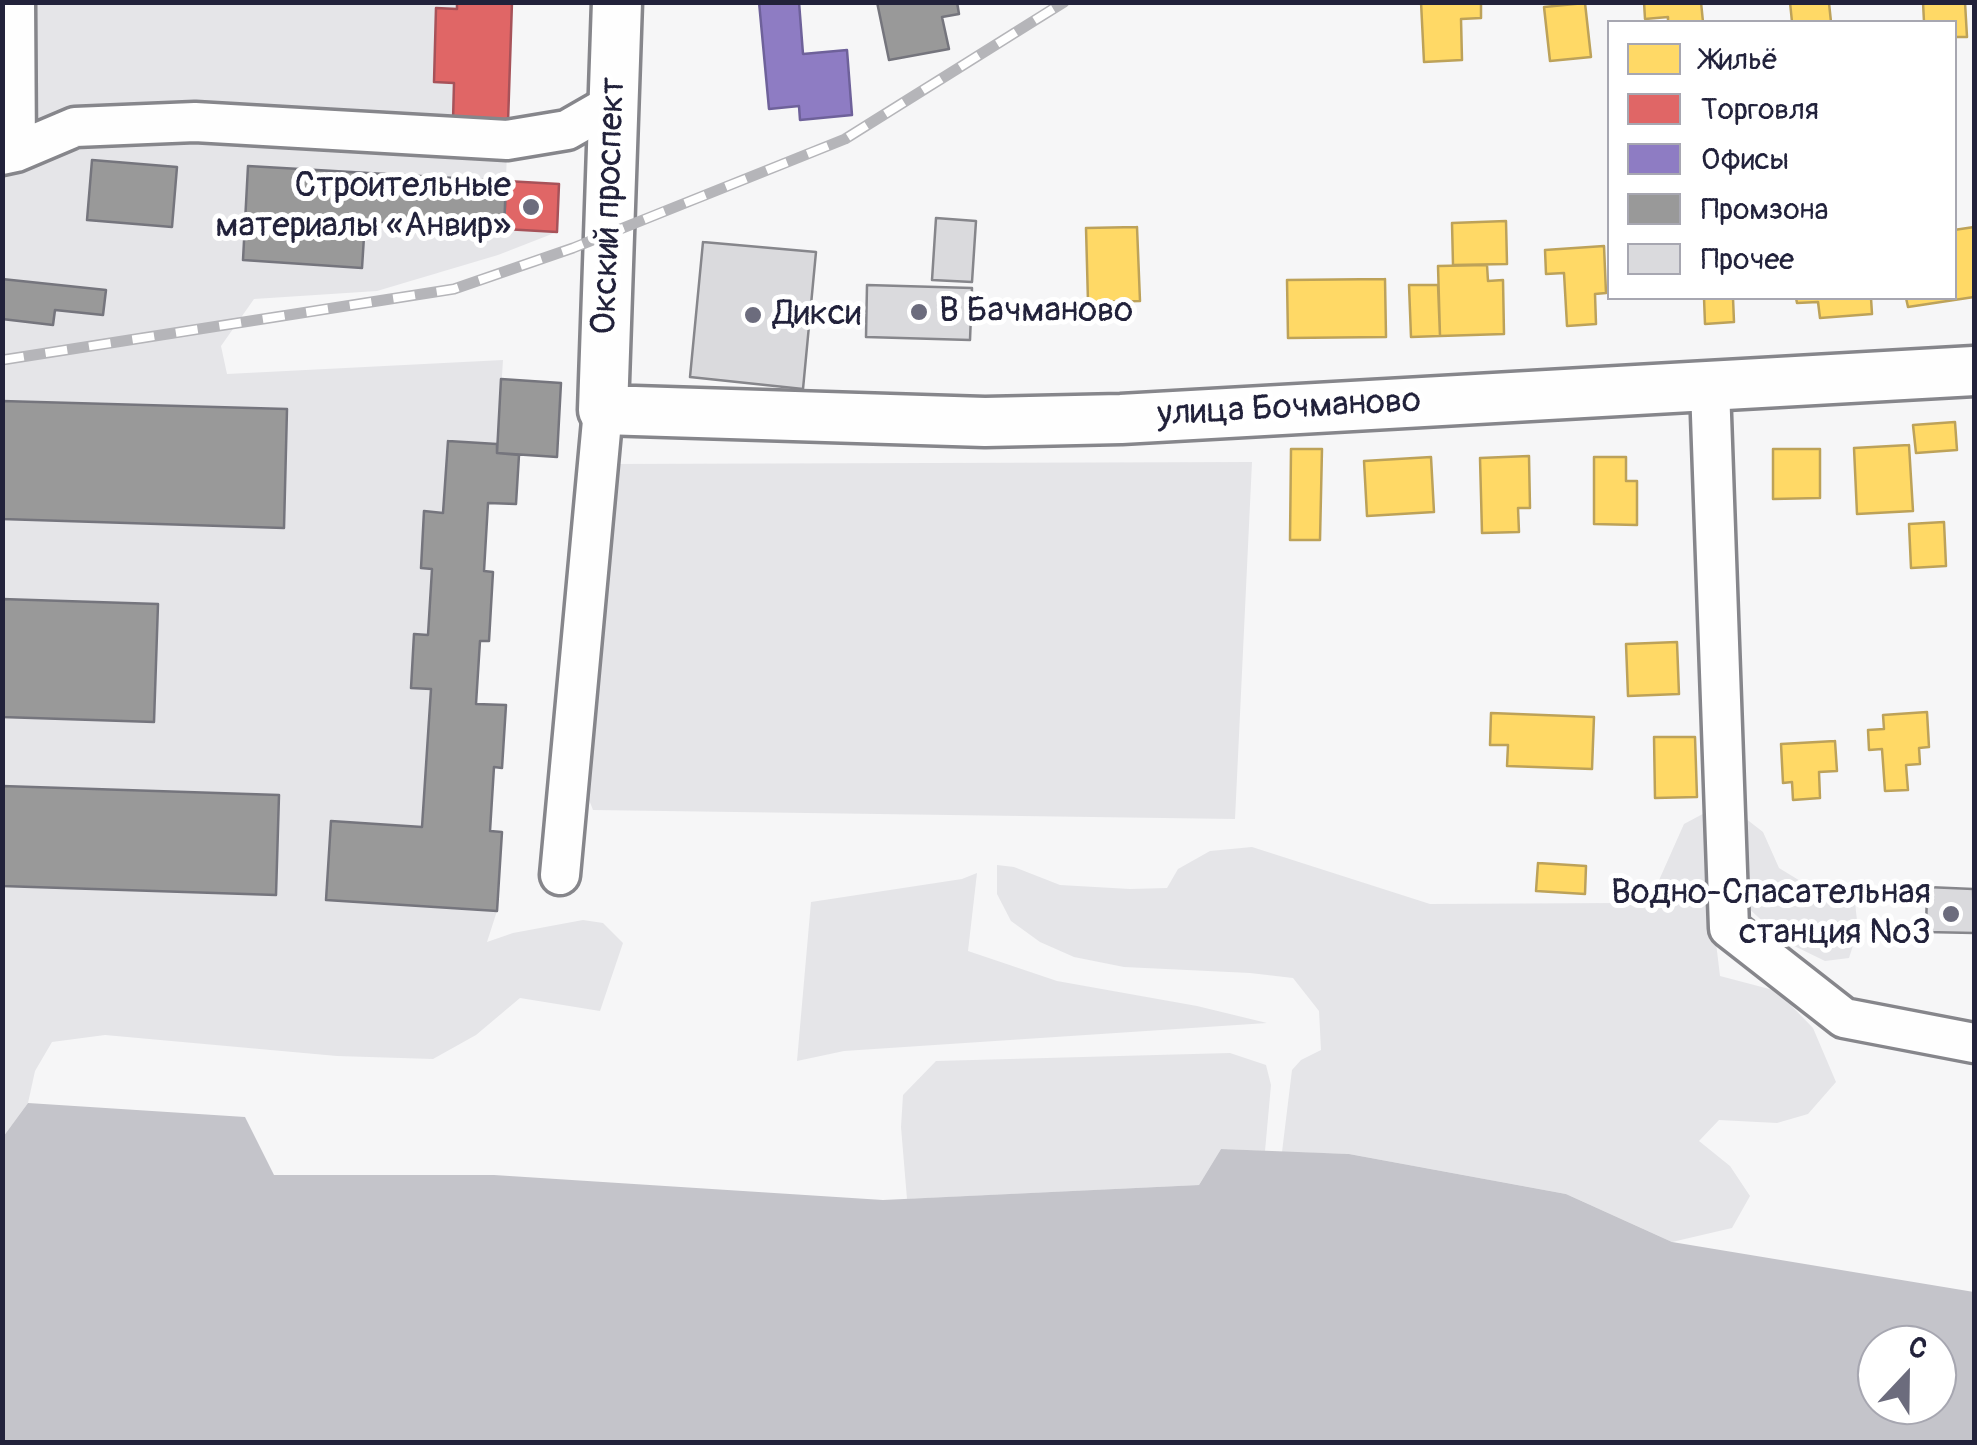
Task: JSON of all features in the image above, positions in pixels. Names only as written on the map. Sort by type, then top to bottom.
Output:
[{"type":"main road","name":"Окский проспект","points":[[603,410],[617,2]]},
{"type":"main road","name":"улица Бочманово","points":[[603,410],[985,422],[1121,419],[1974,371]]},
{"type":"street","points":[[15,2],[9,154],[74,127],[195,122],[507,140],[567,130],[614,103]]},
{"type":"street","points":[[1710,387],[1729,928],[1844,1018],[1974,1043]]},
{"type":"street","points":[[560,875],[603,410]]},
{"type":"shaded area","points":[[3,3],[512,3],[506,180],[559,184],[557,232],[498,255],[377,291],[254,299],[221,346],[227,374],[503,360],[497,453],[519,455],[516,504],[488,503],[484,570],[493,572],[489,641],[480,641],[476,703],[506,705],[502,768],[494,768],[490,831],[502,832],[497,911],[487,942],[583,920],[603,923],[623,943],[600,1011],[520,998],[476,1035],[433,1059],[337,1056],[105,1035],[52,1042],[35,1071],[28,1103],[3,1137]]},
{"type":"shaded area","points":[[1252,462],[1235,819],[593,810],[581,779],[611,464]]},
{"type":"shaded area","points":[[1714,808],[1745,818],[1763,832],[1779,868],[1815,890],[1853,883],[1858,930],[1849,958],[1825,961],[1784,941],[1744,904],[1714,926],[1720,976],[1777,991],[1813,1028],[1836,1082],[1808,1114],[1777,1123],[1719,1120],[1699,1141],[1730,1166],[1750,1196],[1732,1228],[1672,1242],[1566,1194],[1349,1154],[1282,1152],[1292,1070],[1301,1060],[1321,1050],[1319,1011],[1293,978],[1124,967],[1074,957],[1040,942],[1011,921],[997,894],[997,865],[1014,867],[1060,885],[1167,888],[1178,869],[1210,851],[1252,847],[1430,904],[1617,903],[1656,887],[1684,824]]},
{"type":"shaded area","points":[[977,873],[968,951],[1057,981],[1267,1023],[844,1051],[797,1061],[811,902],[962,879]]},
{"type":"shaded area","points":[[1230,1053],[1266,1065],[1271,1085],[1265,1151],[1221,1149],[1199,1185],[907,1199],[901,1127],[903,1095],[936,1061]]},
{"type":"shaded area","points":[[28,1103],[245,1117],[274,1175],[494,1175],[883,1200],[1199,1185],[1221,1149],[1349,1154],[1566,1194],[1672,1242],[1974,1292],[1974,1442],[3,1442],[3,1137]]},
{"type":"building: Жильё","points":[[1421,2],[1481,2],[1481,18],[1461,19],[1462,60],[1424,62]]},
{"type":"building: Жильё","points":[[1644,2],[1701,2],[1703,20],[1645,19]]},
{"type":"building: Жильё","points":[[1790,2],[1834,2],[1829,3],[1831,20],[1792,20]]},
{"type":"building: Жильё","points":[[1923,2],[1965,2],[1967,37],[1957,37],[1957,20],[1924,20]]},
{"type":"building: Жильё","points":[[1585,3],[1591,57],[1550,61],[1544,7]]},
{"type":"building: Жильё","points":[[1506,221],[1507,264],[1453,265],[1452,223]]},
{"type":"building: Жильё","points":[[1137,227],[1140,301],[1088,302],[1086,228]]},
{"type":"building: Жильё","points":[[1974,227],[1974,297],[1957,300],[1957,230]]},
{"type":"building: Жильё","points":[[1604,246],[1606,293],[1595,294],[1596,324],[1567,326],[1564,273],[1546,274],[1545,250]]},
{"type":"building: Жильё","points":[[1487,265],[1488,281],[1503,280],[1504,334],[1440,336],[1438,266]]},
{"type":"building: Жильё","points":[[1385,279],[1386,337],[1288,338],[1287,280]]},
{"type":"building: Жильё","points":[[1409,285],[1438,285],[1440,336],[1411,337]]},
{"type":"building: Жильё","points":[[1704,300],[1733,300],[1734,322],[1705,324]]},
{"type":"building: Жильё","points":[[1796,300],[1871,300],[1872,314],[1820,318],[1818,302]]},
{"type":"building: Жильё","points":[[1906,300],[1954,300],[1908,307]]},
{"type":"building: Жильё","points":[[1955,422],[1957,450],[1916,453],[1913,425]]},
{"type":"building: Жильё","points":[[1909,445],[1913,511],[1857,514],[1854,448]]},
{"type":"building: Жильё","points":[[1291,449],[1322,449],[1320,540],[1290,540]]},
{"type":"building: Жильё","points":[[1773,449],[1820,449],[1820,498],[1773,499]]},
{"type":"building: Жильё","points":[[1529,456],[1530,508],[1518,508],[1519,532],[1482,533],[1480,458]]},
{"type":"building: Жильё","points":[[1431,457],[1434,512],[1367,516],[1364,461]]},
{"type":"building: Жильё","points":[[1594,457],[1626,457],[1626,481],[1637,481],[1637,525],[1594,524]]},
{"type":"building: Жильё","points":[[1944,522],[1946,566],[1911,568],[1909,524]]},
{"type":"building: Жильё","points":[[1677,642],[1679,694],[1628,696],[1626,644]]},
{"type":"building: Жильё","points":[[1927,712],[1929,747],[1919,748],[1920,764],[1906,765],[1908,790],[1885,791],[1882,749],[1869,750],[1868,730],[1884,729],[1883,715]]},
{"type":"building: Жильё","points":[[1491,713],[1594,717],[1592,769],[1507,766],[1508,745],[1490,745]]},
{"type":"building: Жильё","points":[[1654,737],[1695,737],[1697,797],[1655,798]]},
{"type":"building: Жильё","points":[[1835,741],[1837,771],[1819,772],[1820,798],[1793,800],[1792,782],[1783,783],[1781,744]]},
{"type":"building: Жильё","points":[[1538,863],[1586,866],[1585,894],[1536,891]]},
{"type":"building: Торговля","points":[[457,2],[512,2],[508,123],[453,121],[454,83],[434,82],[436,8],[457,9]]},
{"type":"building: Торговля","name":"Строительные материалы «Анвир»","points":[[506,181],[559,184],[557,232],[504,229]]},
{"type":"building: Офисы","points":[[759,2],[799,2],[803,54],[847,50],[852,115],[800,120],[799,106],[769,109]]},
{"type":"building: Промзона","points":[[877,2],[957,2],[959,14],[942,17],[949,49],[889,60]]},
{"type":"building: Промзона","points":[[92,160],[177,167],[172,227],[87,220]]},
{"type":"building: Промзона","points":[[248,166],[506,181],[504,229],[365,221],[362,268],[243,260]]},
{"type":"building: Промзона","points":[[2,279],[106,290],[103,315],[55,310],[53,325],[2,319]]},
{"type":"building: Промзона","points":[[501,379],[561,383],[557,457],[497,453]]},
{"type":"building: Промзона","points":[[2,401],[287,409],[284,528],[2,519]]},
{"type":"building: Промзона","points":[[448,441],[497,444],[497,453],[519,455],[516,504],[488,503],[484,571],[493,572],[489,641],[480,641],[476,704],[506,705],[502,768],[494,767],[490,831],[502,832],[497,911],[326,900],[331,821],[422,827],[431,689],[411,688],[414,634],[428,635],[432,569],[421,568],[424,511],[443,513]]},
{"type":"building: Промзона","points":[[2,599],[158,604],[154,722],[2,717]]},
{"type":"building: Промзона","points":[[2,786],[279,795],[276,895],[2,886]]},
{"type":"building: Прочее","points":[[936,218],[976,221],[972,282],[932,280]]},
{"type":"building: Прочее","name":"Дикси","points":[[703,242],[816,252],[803,389],[690,377]]},
{"type":"building: Прочее","name":"В Бачманово","points":[[867,285],[972,288],[970,340],[866,337]]},
{"type":"building: Прочее","name":"Водно-Спасательная станция №3","points":[[1927,887],[1973,889],[1974,933],[1926,932]]},
{"type":"railway","points":[[2,360],[454,289],[573,248],[845,139],[1064,2]]},
{"type":"place","name":"Строительные материалы «Анвир»","points":[[531,207]]},
{"type":"place","name":"В Бачманово","points":[[919,312]]},
{"type":"place","name":"Дикси","points":[[753,315]]},
{"type":"place","name":"Водно-Спасательная станция №3","points":[[1951,914]]}]
